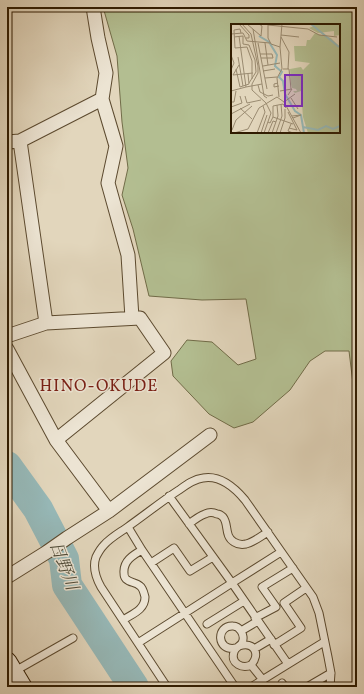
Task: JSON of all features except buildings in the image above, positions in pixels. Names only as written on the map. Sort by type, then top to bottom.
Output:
[{"type":"street","points":[[93,7],[106,73],[102,99],[116,146],[108,183],[128,255],[132,318]]},
{"type":"street","points":[[46,322],[13,142],[102,99]]},
{"type":"street","points":[[7,336],[46,322],[140,318],[164,353],[56,440]]},
{"type":"street","points":[[7,349],[56,440],[110,511]]},
{"type":"street","points":[[7,577],[110,511],[210,435]]},
{"type":"lane","points":[[167,687],[101,587],[95,572],[94,564],[96,557],[104,545],[114,537],[169,496],[192,481],[204,478],[216,479],[227,483],[240,493],[313,598],[316,604],[330,673],[330,687]]},
{"type":"lane","points":[[169,496],[288,664]]},
{"type":"lane","points":[[189,524],[206,513],[220,515],[224,519],[229,538],[239,544],[246,544],[268,532]]},
{"type":"lane","points":[[128,527],[234,686]]},
{"type":"lane","points":[[151,563],[174,548],[190,571],[213,557]]},
{"type":"lane","points":[[123,620],[144,605],[143,590],[140,586],[126,579],[124,576],[125,566],[129,559],[142,550]]},
{"type":"lane","points":[[138,643],[281,552]]},
{"type":"lane","points":[[241,631],[276,607],[262,587],[293,568]]},
{"type":"lane","points":[[254,649],[273,642],[301,628],[284,603],[306,588]]},
{"type":"lane","points":[[207,624],[244,601]]},
{"type":"lane","points":[[218,617],[225,628]]},
{"type":"lane","points":[[225,628],[220,638],[226,647],[233,648],[238,647],[247,644],[254,649],[256,658],[251,665],[245,667],[235,662],[233,654],[238,647],[242,643],[243,639],[241,631],[232,626],[225,628]]},
{"type":"lane","points":[[14,674],[73,638]]},
{"type":"lane","points":[[253,686],[324,642]]},
{"type":"lane","points":[[251,665],[263,680]]},
{"type":"lane","points":[[307,687],[330,673]]},
{"type":"green space","points":[[103,7],[357,7],[357,416],[349,351],[325,351],[310,361],[290,390],[253,422],[234,428],[209,414],[173,376],[171,361],[187,340],[212,342],[238,365],[256,359],[246,299],[202,300],[149,296],[133,229],[122,195],[128,168],[122,122],[117,56]]},
{"type":"waterway","name":"日野川","points":[[7,466],[38,509],[64,559],[67,585],[134,687]]},
{"type":"district","name":"HINO-OKUDE","points":[[99,386]]}]
